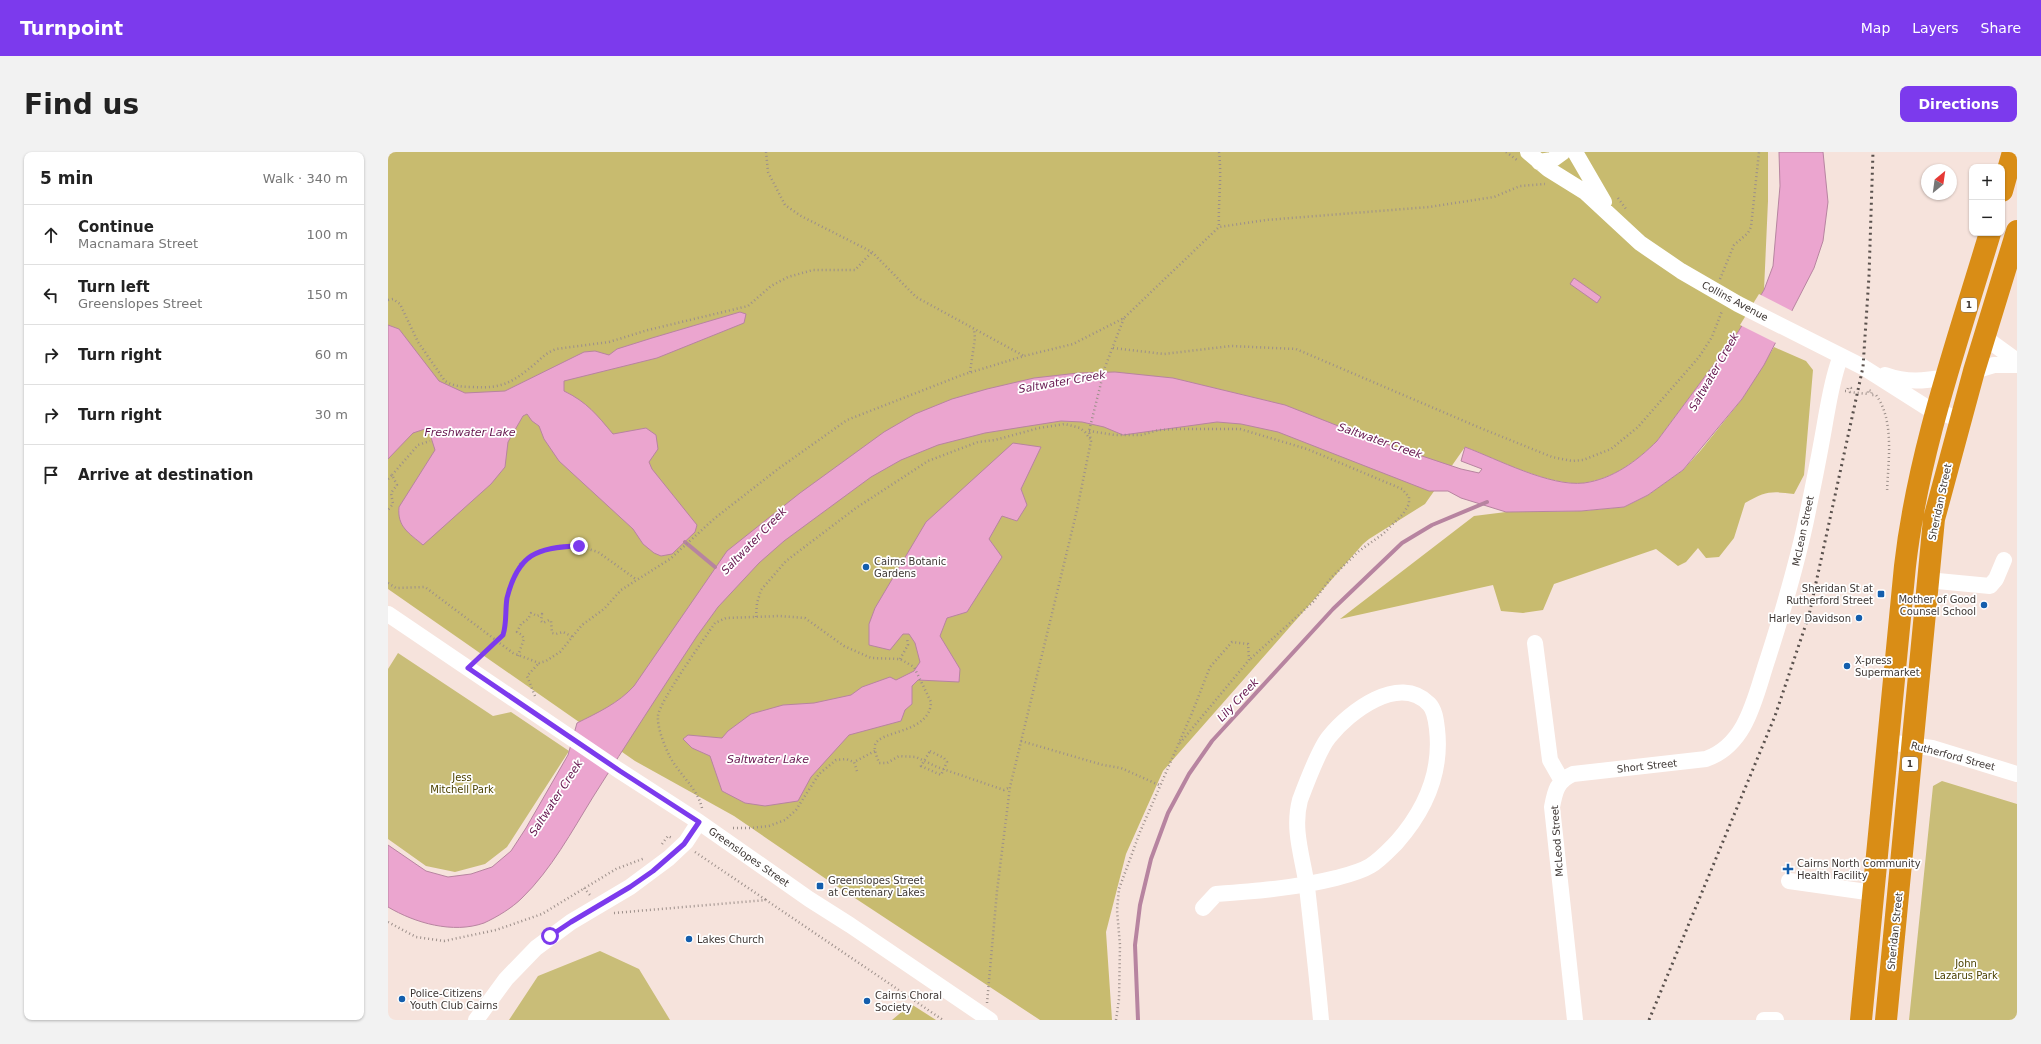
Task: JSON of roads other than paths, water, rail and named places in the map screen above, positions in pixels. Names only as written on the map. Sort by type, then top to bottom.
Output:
[{"type":"highway","points":[[2005,180],[2013,152]]},
{"type":"highway","name":"Sheridan Street","points":[[1886,1020],[1934,519],[1974,371],[2017,231]]},
{"type":"highway","name":"1","points":[[1862,1020],[1910,528],[1917,490],[1936,411],[1989,236]]},
{"type":"street","points":[[1533,157],[1552,160],[1563,152]]},
{"type":"street","name":"Collins Avenue","points":[[1575,152],[1594,187],[1623,216],[1640,243],[1661,258],[1738,304],[1863,367],[1914,401],[1960,420]]},
{"type":"street","name":"Collins Avenue","points":[[1533,157],[1623,216]]},
{"type":"street","points":[[1984,337],[2017,361]]},
{"type":"street","name":"McLean Street","points":[[1730,745],[1744,726],[1793,578],[1809,508],[1836,367],[1842,356]]},
{"type":"street","points":[[1974,371],[1994,365],[2017,365]]},
{"type":"street","name":"Collins Avenue","points":[[1863,367],[1896,379],[1910,382],[1947,377]]},
{"type":"street","points":[[1927,580],[1990,586],[1996,579],[2004,560]]},
{"type":"street","name":"Greenslopes Street","points":[[388,614],[620,771],[703,825],[810,899],[850,924],[987,1018]]},
{"type":"street","points":[[1534,643],[1550,760],[1562,781]]},
{"type":"street","points":[[1203,908],[1216,894],[1290,888],[1306,885],[1348,875],[1369,867],[1382,857],[1411,826],[1422,808],[1436,773],[1438,735],[1435,716],[1430,704],[1420,697],[1403,692],[1382,695],[1357,711],[1328,737],[1308,780],[1297,810],[1299,852],[1306,885],[1322,1020]]},
{"type":"street","name":"Rutherford Street","points":[[1888,742],[1912,744],[1932,748],[2017,774]]},
{"type":"street","name":"Short Street","points":[[1562,781],[1573,774],[1706,758],[1714,756],[1730,745]]},
{"type":"street","name":"McLeod Street","points":[[1562,781],[1556,787],[1552,807],[1575,1020]]},
{"type":"street","points":[[476,1020],[506,979],[536,948],[571,922],[600,906],[653,871],[703,825]]},
{"type":"street","points":[[1789,881],[1874,892]]},
{"type":"street","points":[[1764,1020],[1776,1020]]},
{"type":"water","name":"Saltwater Creek","points":[[1779,152],[1823,152],[1828,202],[1823,241],[1814,268],[1764,365],[1742,399],[1683,470],[1648,495],[1624,507],[1581,511],[1506,512],[1461,498],[1448,491],[1429,491],[1278,432],[1241,424],[1217,422],[1123,435],[1104,427],[1082,422],[1061,421],[985,433],[938,445],[901,460],[871,477],[784,541],[759,563],[718,607],[697,636],[658,696],[552,863],[533,887],[518,902],[484,923],[460,927],[447,927],[422,922],[388,907],[388,845],[426,871],[448,877],[471,874],[492,867],[511,851],[526,828],[568,755],[577,723],[615,703],[634,686],[727,551],[800,493],[884,432],[915,414],[952,399],[1034,378],[1078,373],[1115,372],[1173,378],[1285,405],[1374,440],[1461,469],[1479,473],[1482,469],[1461,461],[1465,447],[1540,477],[1556,481],[1584,483],[1605,478],[1615,473],[1633,462],[1657,441],[1738,332],[1764,290],[1773,266],[1780,186]]},
{"type":"water","points":[[1574,278],[1601,297],[1597,303],[1570,284]]},
{"type":"water","name":"Freshwater Lake","points":[[740,312],[746,314],[744,323],[657,358],[564,381],[564,391],[585,404],[597,415],[613,434],[646,428],[656,435],[658,449],[649,462],[652,469],[697,525],[695,532],[672,554],[661,556],[654,553],[643,544],[633,529],[559,461],[544,439],[539,426],[532,421],[527,414],[523,416],[508,442],[505,467],[491,484],[423,545],[402,525],[399,507],[435,450],[428,428],[413,433],[388,459],[388,325],[399,329],[439,381],[465,393],[505,391],[584,352],[595,351],[609,355],[617,349]]},
{"type":"water","name":"Saltwater Lake","points":[[1013,443],[1041,447],[1021,489],[1027,505],[1017,521],[1002,516],[989,539],[1002,557],[967,612],[947,618],[940,636],[960,669],[959,682],[918,680],[912,686],[912,704],[905,710],[901,721],[849,735],[811,777],[798,801],[765,806],[745,803],[722,791],[710,756],[692,748],[683,739],[688,735],[722,738],[728,731],[751,714],[783,705],[814,703],[851,695],[862,687],[890,677],[896,680],[914,671],[920,662],[915,643],[909,634],[903,634],[890,650],[869,645],[869,624],[875,608],[926,522]]},
{"type":"waterway","name":"Lily Creek","points":[[1138,1020],[1135,945],[1140,905],[1151,859],[1168,813],[1189,774],[1212,741],[1333,609],[1402,543],[1432,525],[1487,502]]},
{"type":"waterway","name":"Saltwater Creek","points":[[685,542],[715,567]]},
{"type":"railway","points":[[1649,1020],[1775,716],[1809,615],[1863,367],[1869,276],[1873,152]]},
{"type":"place","name":"Cairns Botanic Gardens","points":[[866,567]]},
{"type":"place","name":"Sheridan St at Rutherford Street","points":[[1881,594]]},
{"type":"place","name":"Mother of Good Counsel School","points":[[1984,605]]},
{"type":"place","name":"Harley Davidson","points":[[1859,618]]},
{"type":"place","name":"X-press Supermarket","points":[[1847,666]]},
{"type":"place","name":"Cairns North Community Health Facility","points":[[1788,869]]},
{"type":"place","name":"Greenslopes Street at Centenary Lakes","points":[[820,886]]},
{"type":"place","name":"Lakes Church","points":[[689,939]]},
{"type":"place","name":"Police-Citizens Youth Club Cairns","points":[[402,999]]},
{"type":"place","name":"Cairns Choral Society","points":[[867,1001]]},
{"type":"park label","name":"Jess Mitchell Park","points":[[462,782]]},
{"type":"park label","name":"John Lazarus Park","points":[[1966,968]]}]
